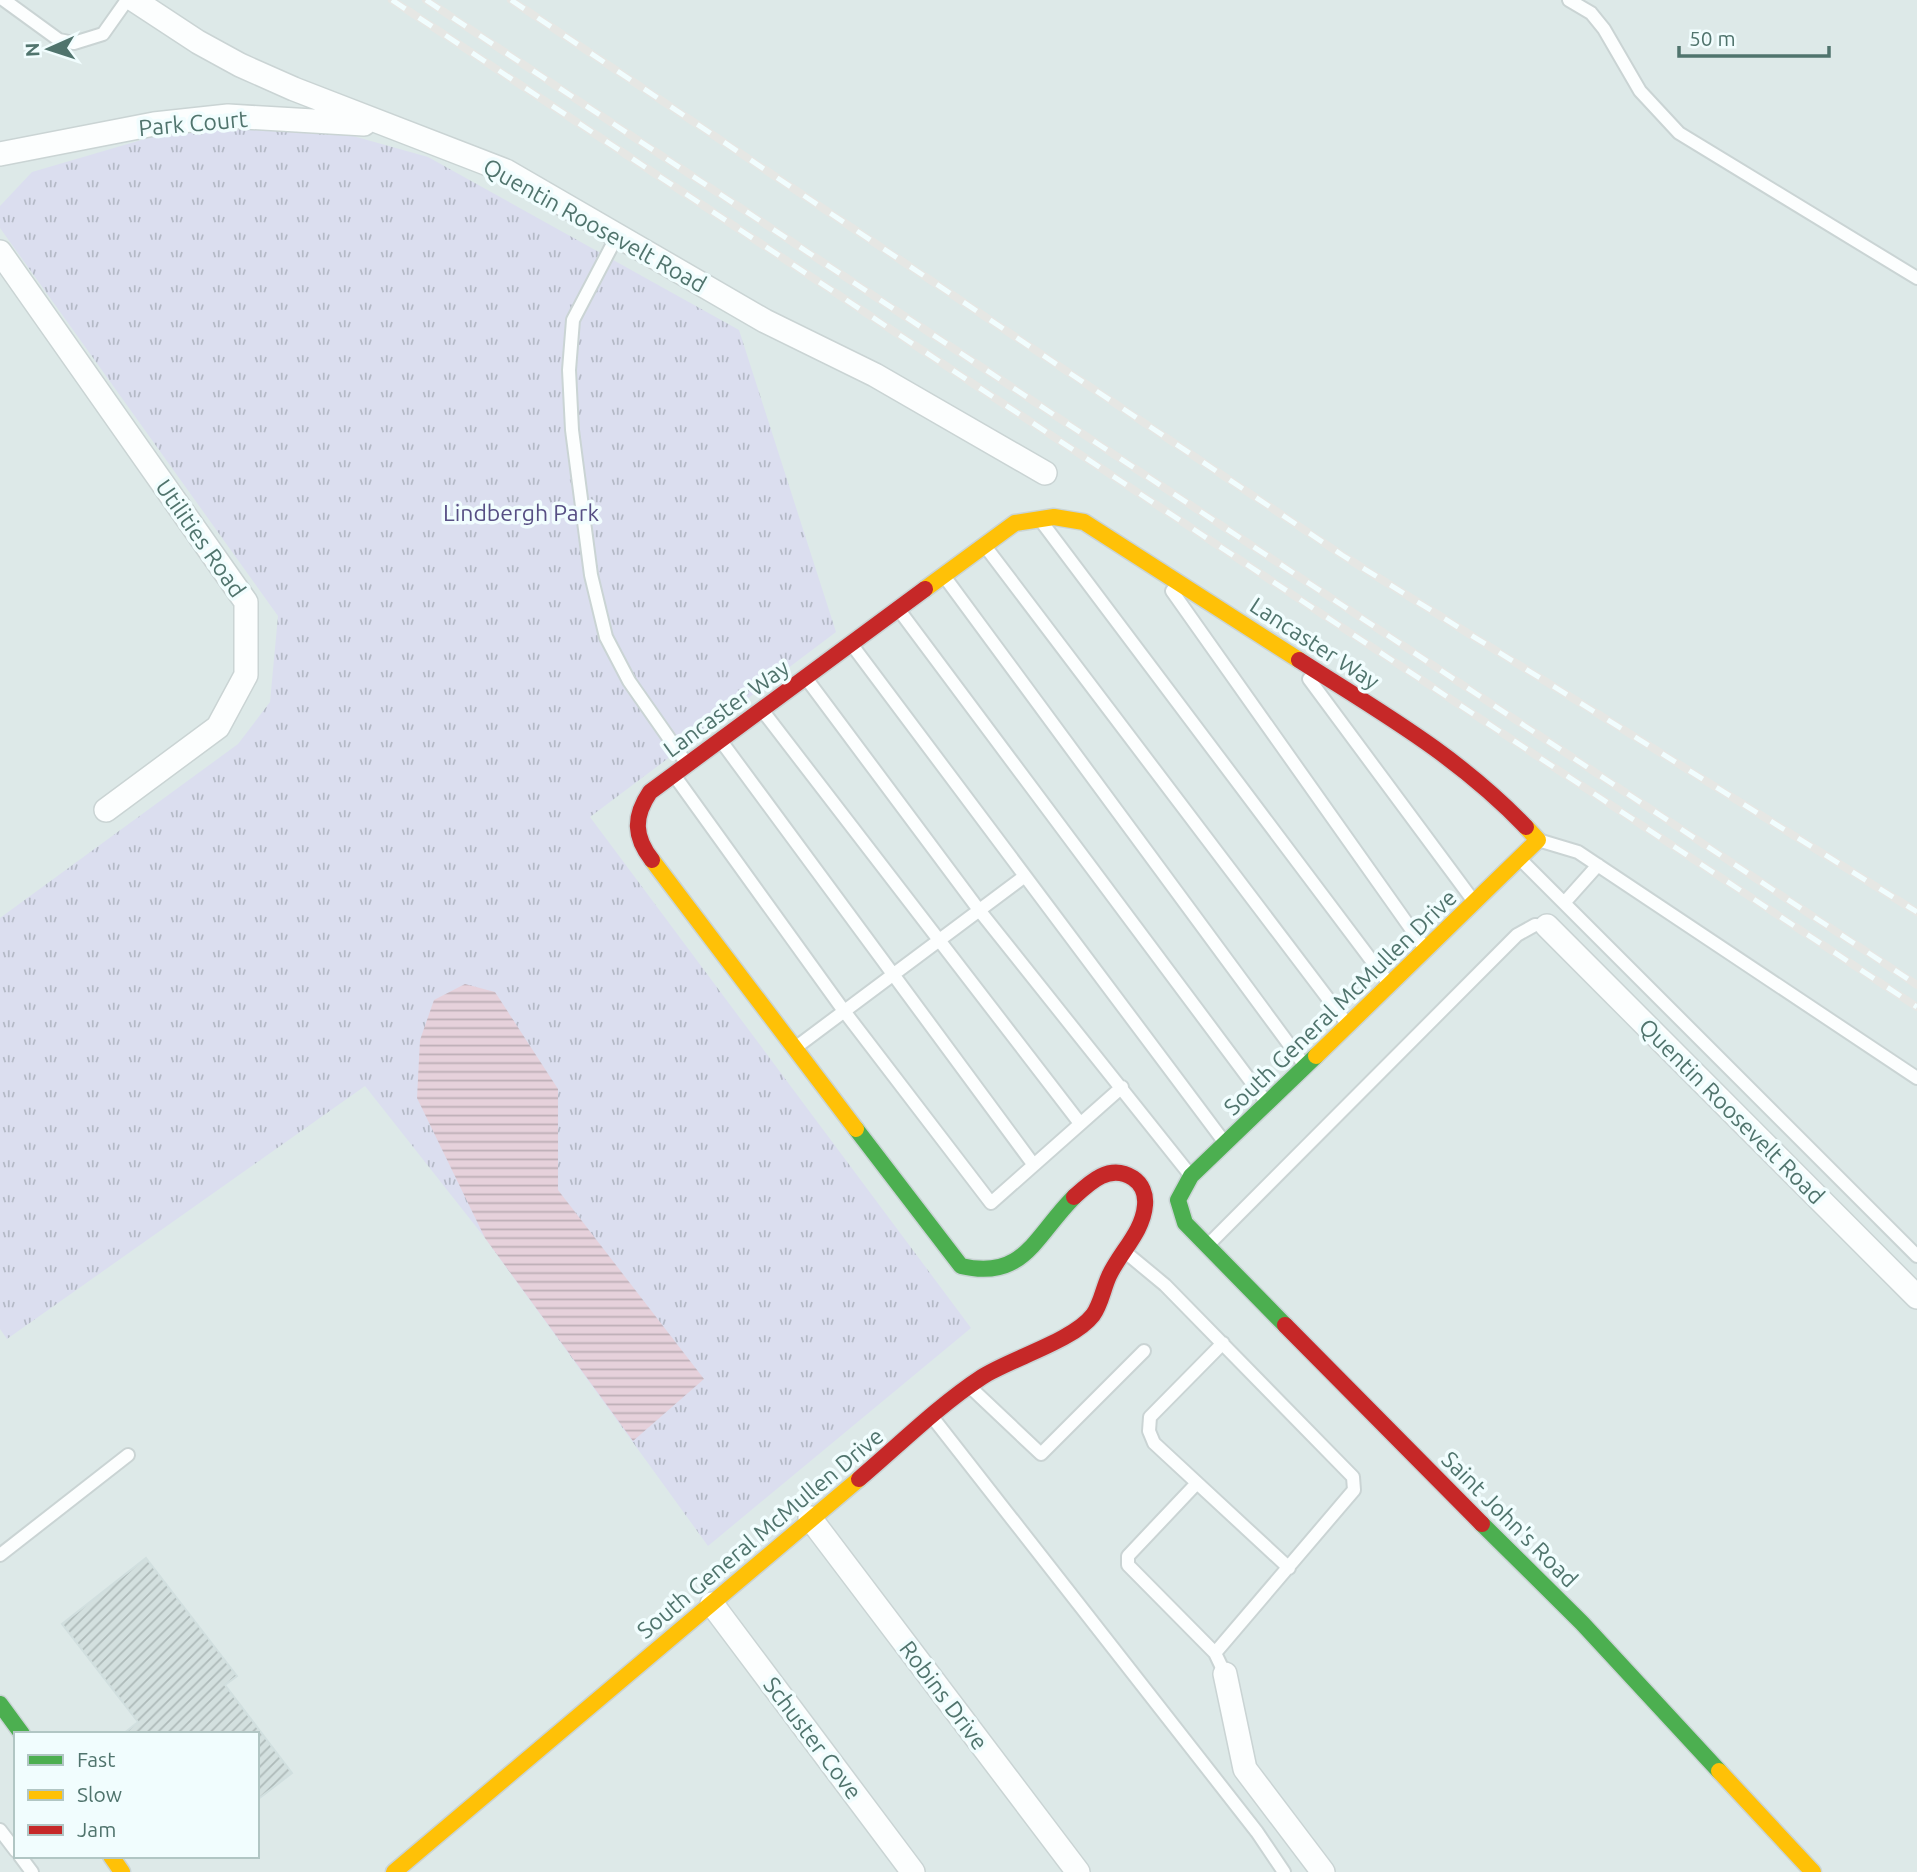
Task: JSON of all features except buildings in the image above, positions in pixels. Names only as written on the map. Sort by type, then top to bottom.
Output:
[{"type":"street","name":"Quentin Roosevelt Road","points":[[134,0],[198,42],[240,65],[294,89],[483,160],[765,321],[874,375],[1045,473]]},
{"type":"street","name":"Park Court","points":[[0,155],[154,124],[228,116],[388,125]]},
{"type":"street","name":"Utilities Road","points":[[0,252],[246,603],[246,675],[218,727],[106,810]]},
{"type":"street","name":"Lancaster Way","points":[[1138,1226],[1146,1208],[1144,1189],[1133,1175],[1118,1170],[1093,1177],[1013,1264],[993,1271],[961,1266],[639,844],[636,830],[638,809],[650,792],[1015,523],[1054,517],[1084,522],[1449,756],[1499,799],[1538,839]]},
{"type":"street","name":"South General McMullen Drive","points":[[1178,1200],[1191,1176],[1475,904],[1538,839]]},
{"type":"street","name":"Quentin Roosevelt Road","points":[[1547,926],[1917,1297]]},
{"type":"street","name":"Saint John's Road","points":[[1178,1200],[1185,1223],[1418,1461],[1582,1623],[1813,1872]]},
{"type":"street","name":"South General McMullen Drive","points":[[394,1872],[969,1386],[992,1369],[1059,1341],[1093,1316],[1123,1250],[1138,1226]]},
{"type":"street","name":"Robins Drive","points":[[810,1518],[1078,1872]]},
{"type":"street","name":"Schuster Cove","points":[[712,1604],[914,1872]]},
{"type":"street","points":[[1226,1674],[1245,1769],[1323,1872]]},
{"type":"street","points":[[0,1704],[21,1732]]},
{"type":"lane","points":[[4,0],[59,40],[74,43],[103,34],[127,0]]},
{"type":"lane","points":[[1569,0],[1591,13],[1604,29],[1640,91],[1679,133],[1917,278]]},
{"type":"lane","points":[[617,236],[573,320],[569,370],[572,430],[591,575],[607,637],[629,681],[688,765]]},
{"type":"lane","points":[[1039,520],[1390,985]]},
{"type":"lane","points":[[985,545],[1349,1025]]},
{"type":"lane","points":[[1155,567],[1426,951]]},
{"type":"lane","points":[[944,576],[1306,1066]]},
{"type":"lane","points":[[899,609],[1268,1103]]},
{"type":"lane","points":[[851,644],[1225,1143]]},
{"type":"lane","points":[[1290,654],[1475,904]]},
{"type":"lane","points":[[806,677],[979,910],[1191,1176]]},
{"type":"lane","points":[[762,710],[1079,1122]]},
{"type":"lane","points":[[720,740],[1033,1164]]},
{"type":"lane","points":[[673,775],[844,1011],[991,1203],[1079,1122],[1122,1087]]},
{"type":"lane","points":[[1538,839],[1578,852],[1917,1079]]},
{"type":"lane","points":[[1519,859],[1917,1255]]},
{"type":"lane","points":[[1564,903],[1598,865]]},
{"type":"lane","points":[[795,1048],[1025,876]]},
{"type":"lane","points":[[1207,1246],[1517,935],[1535,925],[1547,926]]},
{"type":"lane","points":[[1123,1250],[1165,1285],[1353,1477],[1354,1490],[1215,1653]]},
{"type":"lane","points":[[1223,1343],[1150,1417],[1149,1431],[1154,1443],[1289,1567]]},
{"type":"lane","points":[[969,1386],[1041,1454],[1144,1350]]},
{"type":"lane","points":[[932,1417],[1257,1832],[1284,1872]]},
{"type":"lane","points":[[0,1555],[128,1455]]},
{"type":"lane","points":[[1197,1483],[1128,1556],[1128,1565],[1215,1653],[1226,1674]]},
{"type":"shaded area","points":[[0,0],[1917,0],[1917,1872],[0,1872]]},
{"type":"shaded area","points":[[465,984],[495,992],[558,1089],[558,1190],[704,1379],[633,1441],[485,1238],[417,1098],[420,1040],[434,1000]]},
{"type":"green space","name":"Lindbergh Park","points":[[253,127],[353,136],[428,157],[739,330],[836,632],[590,817],[971,1328],[708,1546],[485,1238],[365,1086],[7,1339],[0,1329],[0,918],[238,744],[270,702],[278,616],[0,228],[0,206],[32,172],[172,131]]},
{"type":"railway","points":[[392,0],[1917,1007]]},
{"type":"railway","points":[[426,0],[1917,985]]},
{"type":"railway","points":[[511,0],[1342,555],[1917,912]]},
{"type":"traffic: fast","points":[[1285,1325],[1185,1223],[1178,1200],[1191,1176],[1316,1056]]},
{"type":"traffic: fast","points":[[856,1129],[961,1266],[982,1269],[1000,1267],[1014,1261],[1038,1240],[1074,1197]]},
{"type":"traffic: fast","points":[[1482,1524],[1582,1623],[1719,1771]]},
{"type":"traffic: fast","points":[[0,1704],[21,1732]]},
{"type":"traffic: slow","points":[[925,589],[1015,523],[1054,517],[1084,522],[1299,660]]},
{"type":"traffic: slow","points":[[1316,1056],[1538,840],[1526,827]]},
{"type":"traffic: slow","points":[[652,860],[856,1129]]},
{"type":"traffic: slow","points":[[394,1872],[859,1479]]},
{"type":"traffic: slow","points":[[1719,1771],[1813,1872]]},
{"type":"traffic: slow","points":[[112,1858],[122,1872]]},
{"type":"traffic: jam","points":[[652,860],[642,843],[638,827],[638,818],[650,792],[925,589]]},
{"type":"traffic: jam","points":[[1299,660],[1446,757],[1474,778],[1526,827]]},
{"type":"traffic: jam","points":[[859,1479],[966,1388],[995,1370],[1071,1333],[1093,1315],[1109,1276],[1140,1224],[1145,1197],[1136,1180],[1116,1173],[1101,1176],[1074,1197]]},
{"type":"traffic: jam","points":[[1285,1325],[1482,1524]]}]
